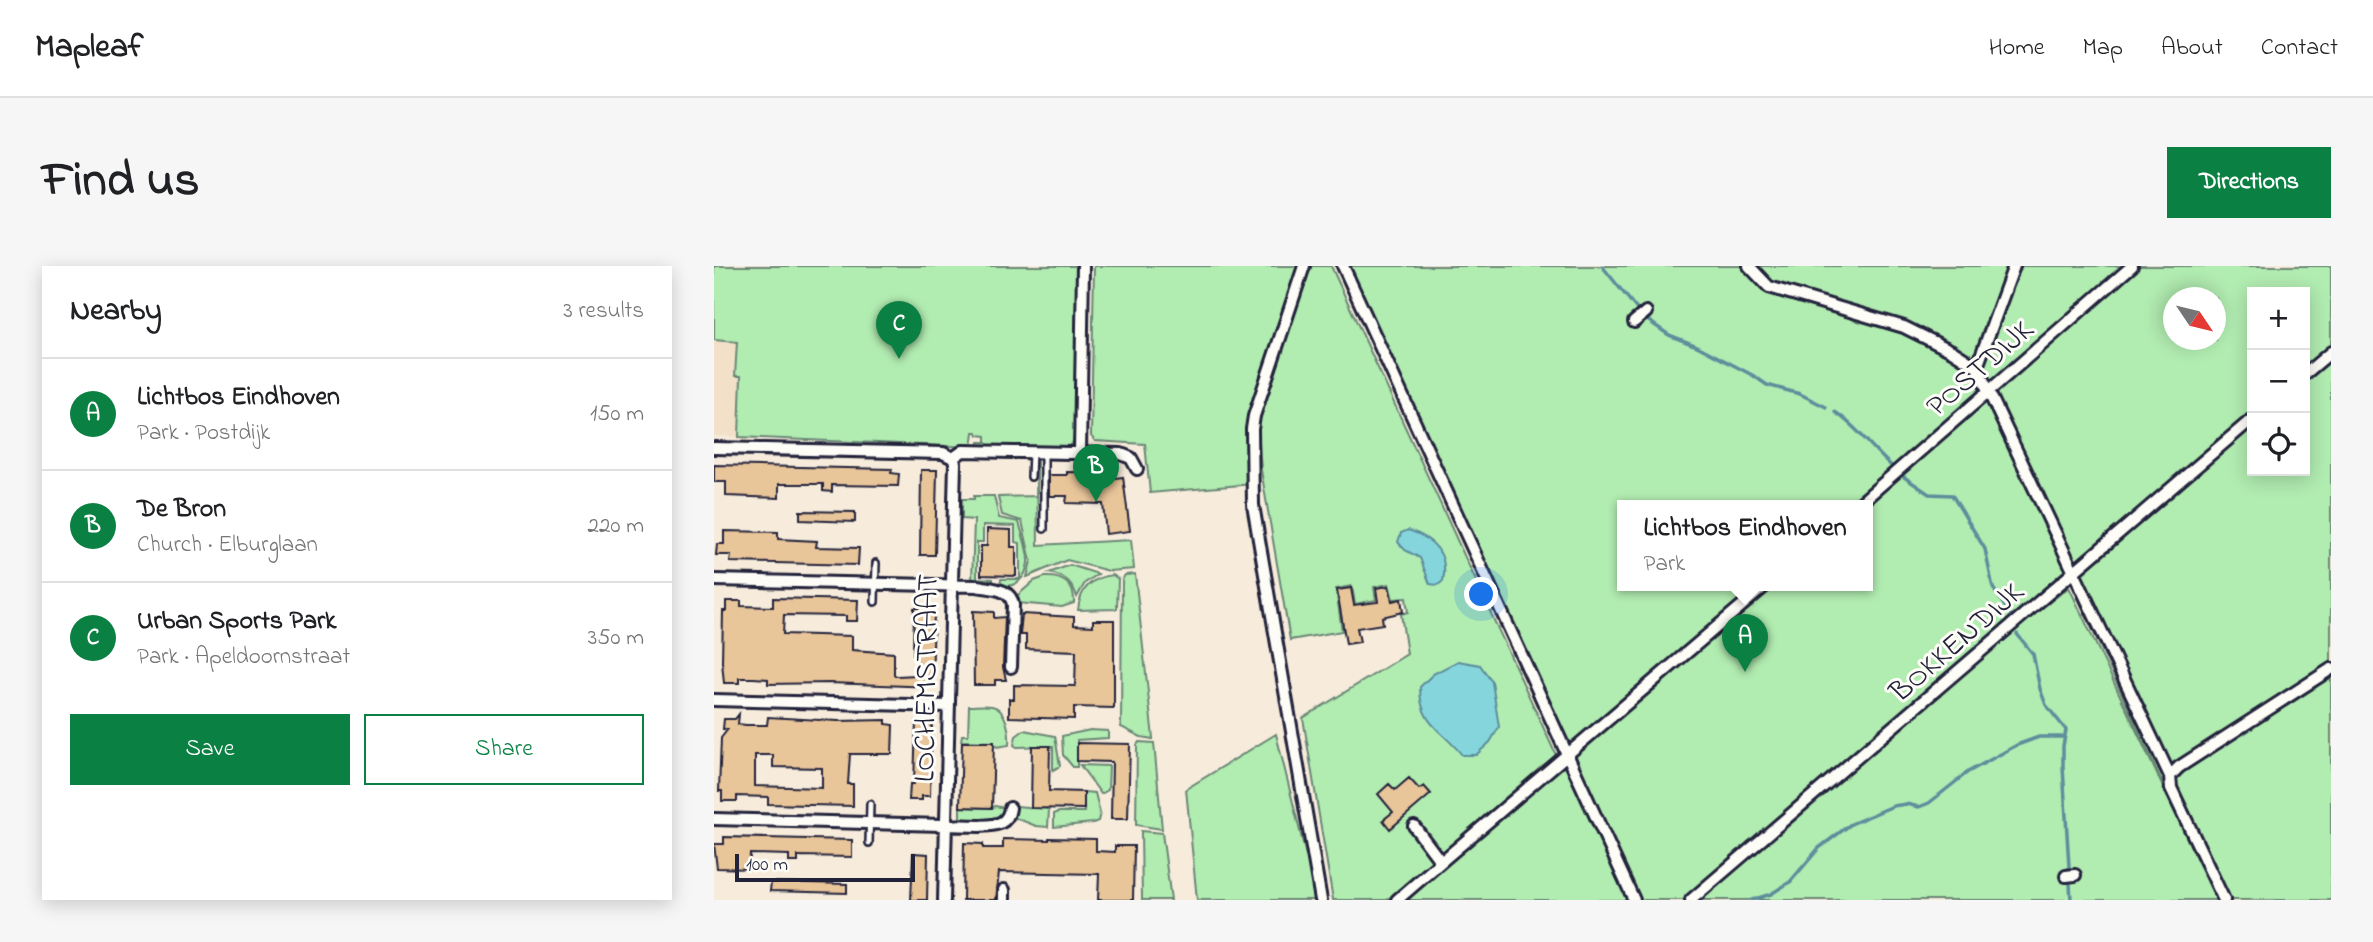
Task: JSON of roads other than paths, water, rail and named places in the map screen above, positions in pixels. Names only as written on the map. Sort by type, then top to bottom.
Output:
[{"type":"street","points":[[1080,453],[1083,266]]},
{"type":"street","points":[[1304,266],[1254,416],[1253,505],[1321,900]]},
{"type":"street","points":[[1343,266],[1634,900]]},
{"type":"street","points":[[1749,266],[1769,287],[1904,327],[1977,367],[2170,776],[2171,788],[2224,900]]},
{"type":"street","points":[[1977,367],[2014,266]]},
{"type":"street","name":"POSTDIJK","points":[[1864,500],[2132,266]]},
{"type":"street","points":[[2310,370],[2331,352]]},
{"type":"street","name":"BOKKENDIJK","points":[[1691,900],[2247,423]]},
{"type":"street","points":[[714,447],[943,453],[953,458],[962,451],[1122,454],[1131,458],[1137,469]]},
{"type":"street","name":"LOCHEMSTRAAT","points":[[944,900],[955,463],[953,458]]},
{"type":"street","points":[[714,580],[997,586],[1008,593],[1012,600],[1011,667]]},
{"type":"street","points":[[1397,900],[1759,591]]},
{"type":"street","points":[[2170,776],[2179,767],[2331,669]]},
{"type":"street","points":[[714,700],[949,706]]},
{"type":"street","points":[[714,819],[980,826],[999,824],[1008,817],[1010,808]]},
{"type":"street","points":[[1414,826],[1441,862]]},
{"type":"lane","points":[[1031,477],[1032,452]]},
{"type":"lane","points":[[1044,452],[1044,529]]},
{"type":"lane","points":[[875,602],[876,563]]},
{"type":"lane","points":[[869,843],[870,804]]},
{"type":"water","points":[[1408,530],[1432,543],[1441,555],[1444,563],[1443,581],[1438,585],[1430,584],[1420,558],[1405,550],[1398,542],[1401,533]]},
{"type":"water","points":[[1458,661],[1480,665],[1492,682],[1499,727],[1490,742],[1476,755],[1462,755],[1428,719],[1421,700],[1420,687],[1433,674]]},
{"type":"waterway","points":[[1602,266],[1643,317],[1669,335],[1697,346],[1767,385],[1800,394],[1826,407]]},
{"type":"waterway","points":[[1835,412],[1895,469]]},
{"type":"waterway","points":[[1904,477],[1929,494],[1952,495],[1985,549],[1993,588],[2012,617]]},
{"type":"waterway","points":[[2017,634],[2033,654],[2046,705],[2066,730],[2063,767],[2071,900]]},
{"type":"waterway","points":[[1752,900],[1771,894],[1790,882],[1819,848],[1851,824],[1893,806],[1906,804],[1919,807],[1929,803],[1968,772],[2017,745],[2039,737],[2065,737]]},
{"type":"place","name":"Urban Sports Park","points":[[899,359]]},
{"type":"place","name":"De Bron","points":[[1096,502]]},
{"type":"place","name":"Lichtbos Eindhoven","points":[[1745,672]]}]
